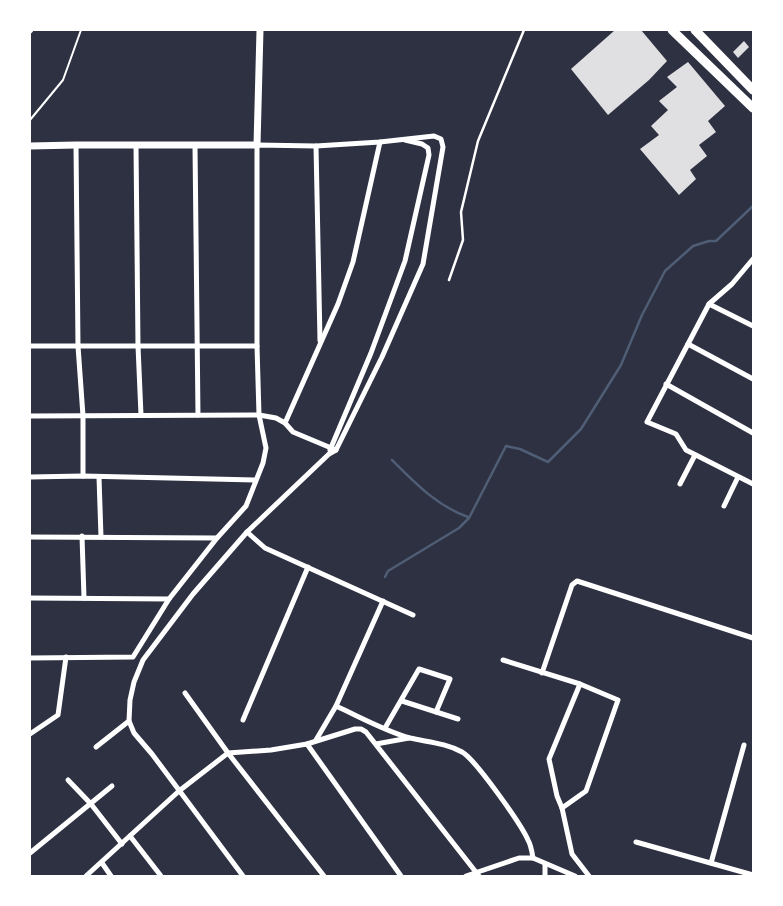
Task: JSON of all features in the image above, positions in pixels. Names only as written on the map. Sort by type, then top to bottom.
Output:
[{"type":"main road","points":[[672,30],[753,108]]},
{"type":"main road","points":[[695,30],[753,90]]},
{"type":"street","points":[[30,658],[134,657],[169,598],[217,538],[246,506],[263,463],[266,448],[259,415],[256,346],[257,146],[260,30]]},
{"type":"street","points":[[30,146],[316,146],[434,136],[441,139],[443,147],[423,264],[382,357],[336,450],[329,454],[246,532],[193,594],[143,660],[134,682],[130,700],[129,721],[134,733],[152,754],[243,876]]},
{"type":"street","points":[[329,454],[330,447],[371,352],[405,261],[429,155],[428,148],[422,144],[400,139]]},
{"type":"street","points":[[285,423],[338,304],[352,262],[380,142]]},
{"type":"street","points":[[76,145],[78,346],[83,416],[83,476]]},
{"type":"street","points":[[136,145],[138,346],[141,415]]},
{"type":"street","points":[[195,146],[198,416]]},
{"type":"street","points":[[316,146],[320,344]]},
{"type":"street","points":[[753,259],[732,284],[710,304],[647,422],[676,434],[686,450],[753,484]]},
{"type":"street","points":[[710,304],[753,326]]},
{"type":"street","points":[[688,344],[753,379]]},
{"type":"street","points":[[30,346],[256,346]]},
{"type":"street","points":[[666,384],[753,432]]},
{"type":"street","points":[[30,416],[259,415],[276,418],[285,423],[293,432],[336,450]]},
{"type":"street","points":[[680,484],[695,455]]},
{"type":"street","points":[[30,477],[99,476],[256,480]]},
{"type":"street","points":[[99,476],[101,537]]},
{"type":"street","points":[[724,506],[738,476]]},
{"type":"street","points":[[246,532],[265,548],[412,615]]},
{"type":"street","points":[[82,536],[84,598]]},
{"type":"street","points":[[30,537],[217,538]]},
{"type":"street","points":[[243,720],[308,567]]},
{"type":"street","points":[[542,673],[572,585],[574,582],[580,581],[753,638]]},
{"type":"street","points":[[30,598],[169,598]]},
{"type":"street","points":[[316,740],[336,706],[383,601]]},
{"type":"street","points":[[30,734],[58,715],[66,657]]},
{"type":"street","points":[[503,660],[580,684],[618,700],[586,790],[562,808]]},
{"type":"street","points":[[385,728],[402,701],[418,669],[450,679],[436,712]]},
{"type":"street","points":[[580,684],[549,759],[572,854],[590,876]]},
{"type":"street","points":[[185,693],[228,753],[324,876]]},
{"type":"street","points":[[402,701],[458,719]]},
{"type":"street","points":[[336,706],[409,738],[451,746],[463,752],[473,761],[522,828],[528,840],[533,858]]},
{"type":"street","points":[[96,747],[129,721]]},
{"type":"street","points":[[86,876],[179,792],[228,753],[270,750],[307,744],[361,729],[376,744],[478,874]]},
{"type":"street","points":[[376,744],[409,738]]},
{"type":"street","points":[[307,744],[401,876]]},
{"type":"street","points":[[711,863],[744,745]]},
{"type":"street","points":[[68,780],[91,804],[122,844]]},
{"type":"street","points":[[30,853],[112,786]]},
{"type":"street","points":[[130,836],[161,876]]},
{"type":"street","points":[[636,842],[753,875]]},
{"type":"street","points":[[466,876],[478,874],[519,858],[533,858],[545,865],[575,876]]},
{"type":"street","points":[[102,863],[111,876]]},
{"type":"street","points":[[545,865],[546,876]]},
{"type":"lane","points":[[449,280],[463,240],[461,212],[478,141],[524,30]]},
{"type":"path","points":[[30,120],[63,80],[81,30]]},
{"type":"building","points":[[615,30],[641,30],[667,61],[649,80],[608,115],[571,69]]},
{"type":"building","points":[[744,41],[749,47],[738,58],[733,52]]},
{"type":"building","points":[[688,62],[725,106],[708,121],[716,132],[699,145],[707,156],[690,170],[696,179],[679,195],[640,149],[659,135],[651,126],[668,110],[659,101],[677,87],[667,77]]},
{"type":"waterway","points":[[385,577],[388,571],[459,528],[469,518],[506,446],[520,449],[548,462],[581,429],[621,365],[642,315],[665,271],[693,246],[716,241],[753,206]]},
{"type":"waterway","points":[[392,460],[436,500],[468,517]]}]
